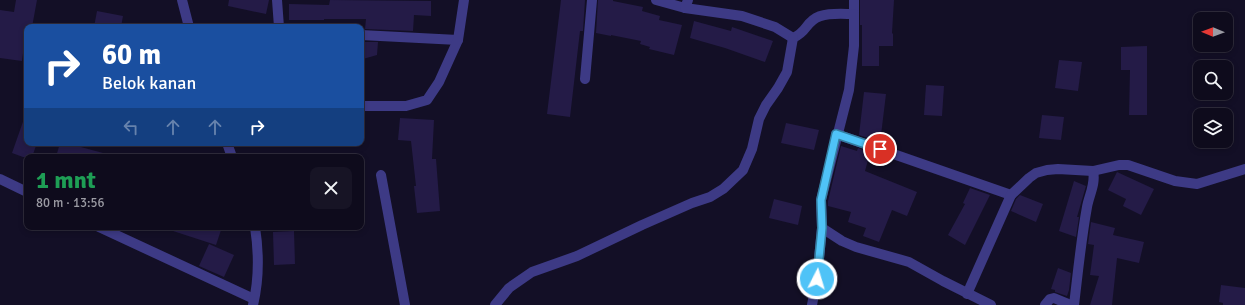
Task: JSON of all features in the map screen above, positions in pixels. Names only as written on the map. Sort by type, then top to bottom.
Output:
[{"type":"street","points":[[182,0],[188,24]]},
{"type":"street","points":[[277,0],[279,24]]},
{"type":"street","points":[[364,106],[406,106],[427,100],[439,82],[458,40],[464,0]]},
{"type":"street","points":[[585,79],[592,0]]},
{"type":"street","points":[[656,0],[687,4],[742,16],[774,27],[793,38]]},
{"type":"street","points":[[812,305],[817,279],[822,228],[821,200],[852,69],[854,46],[854,0]]},
{"type":"street","points":[[793,38],[802,34],[813,20],[824,15],[854,14]]},
{"type":"street","points":[[364,35],[458,40]]},
{"type":"street","points":[[495,305],[509,288],[532,272],[578,256],[642,225],[692,203],[710,197],[723,190],[743,170],[752,149],[759,119],[787,72],[793,38]]},
{"type":"street","points":[[836,134],[1011,195]]},
{"type":"street","points":[[967,294],[1011,195],[1028,178],[1036,173],[1058,169],[1093,171],[1119,165],[1128,165],[1175,181],[1197,184],[1245,170]]},
{"type":"street","points":[[1074,305],[1087,204],[1094,183],[1093,171]]},
{"type":"street","points":[[381,175],[405,305]]},
{"type":"street","points":[[0,179],[24,191]]},
{"type":"street","points":[[822,228],[842,241],[856,247],[909,262],[967,294],[991,305]]},
{"type":"street","points":[[105,230],[254,302],[258,267],[256,230]]},
{"type":"street","points":[[1045,305],[1050,299],[1054,298],[1071,305]]},
{"type":"building","points":[[16,0],[37,0],[33,24],[24,24],[22,61],[0,58],[0,10],[14,12]]},
{"type":"building","points":[[229,0],[269,0],[266,14],[228,6]]},
{"type":"building","points":[[330,0],[431,1],[431,16],[414,15],[413,31],[365,29],[366,19],[289,20],[289,4],[329,5]]},
{"type":"building","points":[[561,0],[585,0],[583,31],[580,31],[570,117],[547,114]]},
{"type":"building","points":[[598,0],[613,0],[643,7],[642,11],[660,16],[659,20],[682,25],[674,55],[649,49],[650,47],[640,44],[641,41],[596,33]]},
{"type":"building","points":[[860,0],[894,0],[892,33],[893,46],[879,46],[879,66],[862,66],[862,25],[860,25]]},
{"type":"building","points":[[97,11],[123,16],[122,24],[95,24]]},
{"type":"building","points":[[694,21],[731,31],[732,27],[773,41],[765,62],[690,38]]},
{"type":"building","points":[[364,42],[378,42],[377,55],[364,59]]},
{"type":"building","points":[[1147,46],[1147,115],[1129,115],[1130,70],[1121,70],[1121,47]]},
{"type":"building","points":[[1059,60],[1082,62],[1078,91],[1055,88]]},
{"type":"building","points":[[926,85],[944,86],[942,116],[924,115]]},
{"type":"building","points":[[864,92],[886,94],[881,135],[875,134],[874,140],[859,135]]},
{"type":"building","points":[[1042,115],[1064,117],[1061,140],[1039,138]]},
{"type":"building","points":[[400,118],[434,120],[432,159],[436,159],[440,211],[417,213],[414,186],[416,186],[411,141],[398,140]]},
{"type":"building","points":[[24,119],[24,146],[36,146],[33,154],[24,154],[24,157],[12,153]]},
{"type":"building","points":[[786,123],[819,130],[814,150],[781,143]]},
{"type":"building","points":[[59,146],[77,146],[103,153],[103,154],[57,154]]},
{"type":"building","points":[[841,146],[857,151],[858,148],[870,153],[865,171],[917,192],[907,216],[892,210],[879,242],[863,236],[866,228],[848,222],[851,212],[828,206]]},
{"type":"building","points":[[1117,172],[1154,189],[1141,215],[1123,206],[1126,199],[1108,190]]},
{"type":"building","points":[[1074,181],[1086,186],[1077,217],[1079,217],[1076,237],[1059,231]]},
{"type":"building","points":[[970,188],[990,195],[965,245],[948,235],[965,204],[963,203]]},
{"type":"building","points":[[1020,195],[1043,204],[1036,222],[1011,211],[1016,199]]},
{"type":"building","points":[[774,199],[802,206],[798,225],[769,218]]},
{"type":"building","points":[[1091,222],[1115,228],[1113,235],[1144,242],[1139,263],[1117,258],[1112,305],[1090,305],[1099,276],[1090,275],[1094,245],[1088,244]]},
{"type":"building","points":[[170,230],[221,230],[216,245]]},
{"type":"building","points":[[294,231],[295,264],[274,265],[273,232]]},
{"type":"building","points":[[209,244],[234,255],[224,277],[199,266]]},
{"type":"building","points":[[1058,268],[1071,273],[1067,296],[1051,289]]},
{"type":"building","points":[[1221,285],[1245,288],[1245,305],[1223,305],[1223,303],[1219,302]]},
{"type":"route","points":[[817,279],[822,228],[821,200],[836,134],[880,149]]}]
